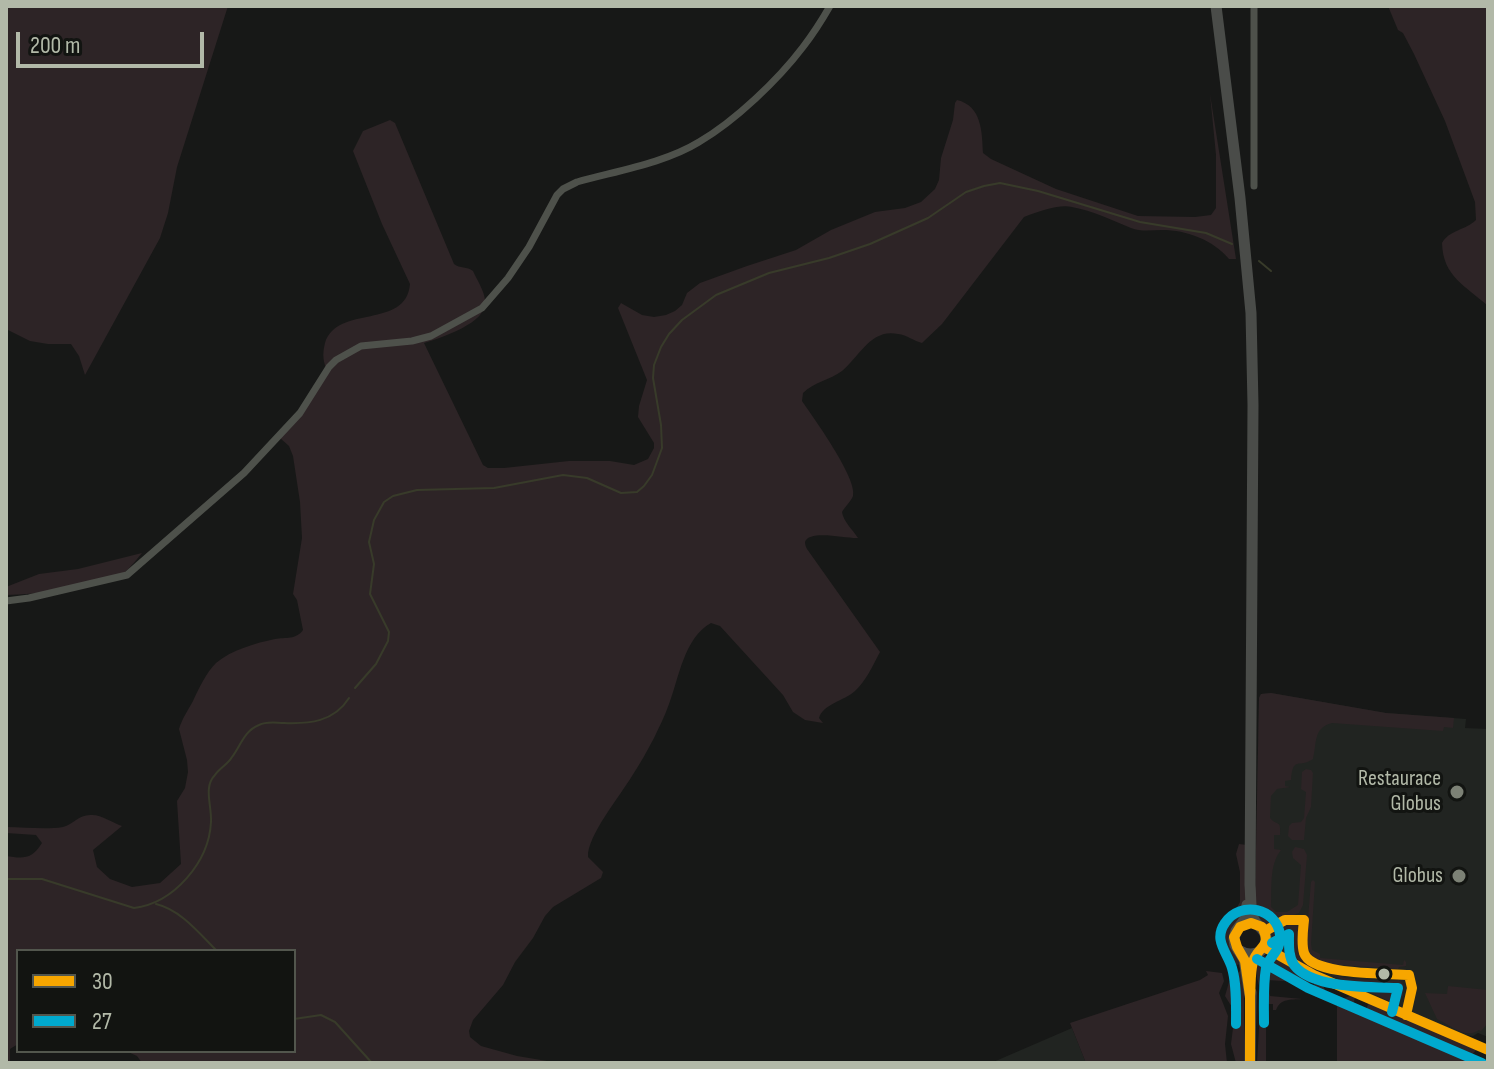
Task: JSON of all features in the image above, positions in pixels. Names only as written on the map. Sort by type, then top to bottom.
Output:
[{"type":"main road","points":[[1216,6],[1251,313],[1250,885],[1253,918],[1266,934],[1261,950],[1253,961],[1250,1063]]},
{"type":"main road","points":[[1250,885],[1245,919],[1234,937],[1235,945],[1244,959],[1250,996]]},
{"type":"main road","points":[[1239,926],[1248,923],[1258,925]]},
{"type":"main road","points":[[1238,950],[1248,955],[1261,950]]},
{"type":"street","points":[[6,601],[127,575],[244,473],[300,413],[336,360],[361,346],[431,336],[482,308],[508,278],[563,189],[577,182],[675,154],[698,143],[739,112],[784,70],[830,6]]},
{"type":"street","points":[[1254,6],[1254,186]]},
{"type":"street","points":[[1261,950],[1488,1050]]},
{"type":"shaded area","points":[[6,6],[228,6],[177,167],[160,238],[85,375],[71,344],[30,341],[6,329]]},
{"type":"shaded area","points":[[1388,6],[1488,6],[1488,306],[1457,280],[1443,255],[1442,243],[1449,235],[1476,220],[1475,202],[1445,121]]},
{"type":"shaded area","points":[[1210,94],[1236,259],[1229,259],[1199,237],[1181,232],[1135,229],[1072,207],[1041,211],[1024,217],[942,324],[922,343],[901,335],[880,335],[842,371],[803,393],[802,401],[849,476],[853,496],[842,512],[858,538],[814,536],[808,538],[806,546],[880,652],[859,687],[821,713],[819,718],[823,723],[805,720],[793,712],[783,695],[720,626],[711,623],[694,638],[654,738],[605,816],[589,848],[588,857],[603,872],[601,878],[553,907],[545,916],[503,985],[473,1020],[469,1031],[470,1037],[481,1046],[559,1063],[142,1063],[130,1053],[296,1053],[296,949],[16,949],[16,1045],[10,1049],[10,1063],[6,1063],[6,856],[27,857],[42,843],[36,835],[6,833],[6,827],[56,828],[67,826],[87,815],[96,815],[122,826],[93,850],[97,867],[110,879],[132,887],[160,883],[181,864],[177,801],[185,788],[188,772],[179,729],[203,681],[216,663],[229,654],[275,639],[294,637],[303,630],[293,594],[302,538],[300,502],[293,456],[289,446],[280,438],[328,373],[324,351],[332,331],[356,319],[397,307],[406,298],[410,284],[353,151],[363,131],[390,120],[395,123],[454,264],[473,271],[484,294],[484,309],[471,323],[424,343],[483,465],[488,468],[569,461],[610,461],[634,465],[648,459],[654,443],[638,417],[647,380],[618,308],[621,303],[642,315],[666,315],[682,305],[687,293],[700,283],[796,250],[831,230],[875,212],[905,208],[921,202],[935,189],[939,180],[941,158],[957,100],[976,114],[983,153],[991,159],[1056,189],[1138,216],[1211,215],[1216,208],[1216,155]]},
{"type":"shaded area","points":[[142,553],[125,572],[100,583],[68,590],[6,595],[6,587],[39,574],[78,569]]},
{"type":"shaded area","points":[[1271,693],[1386,713],[1466,719],[1465,728],[1488,729],[1488,1037],[1478,1033],[1462,1035],[1314,971],[1272,947],[1255,900],[1259,698],[1261,694]]},
{"type":"shaded area","points":[[1271,693],[1386,713],[1454,718],[1453,728],[1444,727],[1443,731],[1332,723],[1322,728],[1313,759],[1295,765],[1291,780],[1285,781],[1285,786],[1290,787],[1277,789],[1271,796],[1270,818],[1279,825],[1280,830],[1280,835],[1274,835],[1274,849],[1281,850],[1271,885],[1271,907],[1276,912],[1287,912],[1298,905],[1301,865],[1293,858],[1292,852],[1295,847],[1304,849],[1307,855],[1303,905],[1299,913],[1266,925],[1262,924],[1255,912],[1259,698],[1261,694]]},
{"type":"shaded area","points":[[1306,769],[1313,773],[1311,807],[1306,818],[1304,840],[1292,840],[1288,836],[1289,826],[1304,818],[1306,792],[1301,789],[1302,772]]},
{"type":"shaded area","points":[[1239,844],[1247,845],[1248,876],[1247,898],[1236,925],[1240,964],[1237,965],[1225,960],[1228,958],[1224,932],[1240,902],[1240,872],[1236,854]]},
{"type":"shaded area","points":[[1313,880],[1311,944],[1312,950],[1320,954],[1320,958],[1403,965],[1404,960],[1406,966],[1398,969],[1325,964],[1310,955],[1306,942]]},
{"type":"shaded area","points":[[1289,923],[1300,928],[1305,959],[1321,970],[1314,971],[1273,948],[1271,935],[1280,926]]},
{"type":"shaded area","points":[[1264,956],[1272,957],[1323,985],[1328,998],[1327,1001],[1314,996],[1314,983],[1267,980],[1270,996],[1302,999],[1283,1002],[1276,1010],[1273,1010],[1273,1004],[1266,1004],[1266,1063],[1257,1063],[1261,993],[1256,965]]},
{"type":"shaded area","points":[[1206,971],[1222,973],[1224,981],[1219,993],[1228,1016],[1225,1044],[1227,1063],[1086,1063],[1070,1023],[1200,980],[1208,975]]},
{"type":"shaded area","points":[[1244,971],[1246,1063],[1236,1063],[1231,1044],[1235,1012],[1225,996],[1229,982]]},
{"type":"shaded area","points":[[1328,973],[1345,978],[1399,980],[1403,984],[1403,996],[1398,1002],[1391,1002]]},
{"type":"shaded area","points":[[1448,986],[1488,990],[1488,1023],[1481,1031],[1463,1032],[1437,1019],[1425,993],[1447,994]]},
{"type":"shaded area","points":[[1355,998],[1351,1011],[1364,1015],[1369,1002],[1477,1049],[1465,1063],[1337,1063],[1337,1006],[1342,999]]},
{"type":"shaded area","points":[[1072,1028],[1086,1063],[991,1063]]},
{"type":"waterway","points":[[355,688],[376,664],[388,641],[389,632],[370,594],[374,564],[369,542],[374,520],[384,502],[393,496],[417,490],[494,488],[563,475],[587,478],[621,493],[637,492],[652,475],[662,448],[653,378],[661,347],[682,320],[716,295],[769,273],[870,244],[928,218],[966,192],[1000,183],[1038,191],[1140,222],[1206,233],[1232,244]]},
{"type":"waterway","points":[[1259,261],[1271,271]]},
{"type":"waterway","points":[[6,879],[42,879],[134,908],[163,898],[187,878],[204,852],[211,822],[209,785],[250,731],[265,723],[320,720],[336,712],[349,698]]},
{"type":"waterway","points":[[156,904],[182,917],[215,949]]},
{"type":"waterway","points":[[296,1019],[321,1015],[335,1022],[372,1063]]},
{"type":"transit line","name":"27","points":[[1236,1024],[1234,975],[1220,935],[1232,916],[1248,910],[1257,910],[1272,918],[1280,935],[1279,945],[1266,968],[1264,1023]]},
{"type":"transit line","name":"30","points":[[1265,931],[1285,920],[1304,920],[1304,953],[1321,966],[1335,970],[1409,975],[1412,988],[1406,1015]]},
{"type":"transit line","name":"30","points":[[1251,923],[1262,927],[1266,939],[1253,962],[1250,996],[1245,961],[1234,937],[1240,927],[1251,923]]},
{"type":"transit line","name":"27","points":[[1272,943],[1289,934],[1294,965],[1314,979],[1358,987],[1398,988],[1392,1012]]},
{"type":"transit line","name":"30","points":[[1264,947],[1314,975],[1488,1050]]},
{"type":"transit line","name":"27","points":[[1257,959],[1308,988],[1482,1063]]},
{"type":"transit line","name":"30","points":[[1250,996],[1250,1063]]},
{"type":"place","name":"Restaurace Globus","points":[[1457,792]]},
{"type":"place","name":"Globus","points":[[1459,876]]}]
